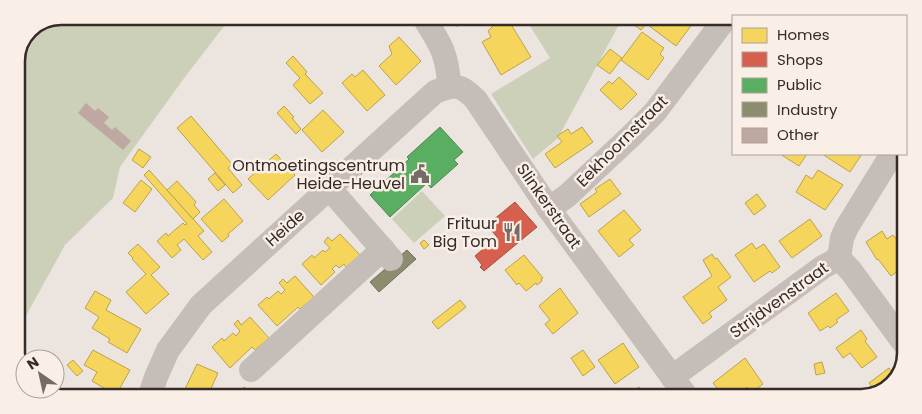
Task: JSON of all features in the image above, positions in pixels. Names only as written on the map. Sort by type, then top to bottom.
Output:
[{"type":"street","points":[[428,25],[445,53],[449,68],[449,86]]},
{"type":"street","name":"Eekhoornstraat","points":[[549,209],[568,196],[655,112],[720,25]]},
{"type":"street","name":"Heide","points":[[152,389],[168,350],[201,305],[435,92],[449,86]]},
{"type":"street","name":"Slinkerstraat","points":[[449,86],[464,89],[476,100],[549,209],[680,389]]},
{"type":"street","name":"Strijdvenstraat","points":[[672,377],[823,267],[839,258],[842,238],[847,227],[891,155]]},
{"type":"street","points":[[251,370],[387,254],[329,188]]},
{"type":"street","points":[[839,258],[851,271],[897,335]]},
{"type":"green space","points":[[225,25],[120,167],[113,198],[65,245],[25,318],[25,59],[34,38],[41,31],[54,26]]},
{"type":"green space","points":[[529,25],[619,25],[558,138],[533,159],[491,94],[550,58]]},
{"type":"green space","points":[[422,191],[445,216],[414,243],[392,219]]},
{"type":"building: Homes","points":[[494,25],[511,25],[531,57],[501,75],[482,42],[491,37],[488,31]]},
{"type":"building: Homes","points":[[634,25],[645,25],[641,30]]},
{"type":"building: Homes","points":[[648,25],[692,25],[676,46]]},
{"type":"building: Homes","points":[[642,32],[664,48],[660,54],[664,58],[648,80],[621,60]]},
{"type":"building: Homes","points":[[399,37],[421,61],[396,85],[379,66],[392,54],[389,46]]},
{"type":"building: Homes","points":[[610,49],[622,58],[610,74],[597,65]]},
{"type":"building: Homes","points":[[293,56],[307,72],[305,74],[323,93],[310,104],[293,85],[300,78],[286,63]]},
{"type":"building: Homes","points":[[363,70],[385,95],[367,111],[342,83],[352,74],[355,77]]},
{"type":"building: Homes","points":[[619,77],[637,94],[621,110],[600,90],[609,81],[612,84]]},
{"type":"building: Homes","points":[[284,106],[294,117],[292,118],[301,129],[296,134],[277,113]]},
{"type":"building: Homes","points":[[323,110],[344,132],[322,152],[302,130]]},
{"type":"building: Homes","points":[[191,116],[232,164],[228,168],[242,185],[233,193],[177,128]]},
{"type":"building: Homes","points":[[582,127],[593,142],[555,168],[545,154],[562,142],[557,136],[568,129],[571,134]]},
{"type":"building: Homes","points":[[139,149],[151,157],[143,168],[132,160]]},
{"type":"building: Homes","points":[[276,154],[295,175],[268,200],[248,179]]},
{"type":"building: Homes","points":[[782,155],[806,155],[799,166]]},
{"type":"building: Homes","points":[[824,155],[861,155],[850,172]]},
{"type":"building: Homes","points":[[149,170],[204,231],[198,236],[212,252],[203,260],[184,239],[177,245],[181,250],[172,258],[157,241],[166,233],[168,236],[183,223],[187,224],[144,175]]},
{"type":"building: Homes","points":[[818,170],[843,185],[825,210],[796,192],[806,175],[812,179]]},
{"type":"building: Homes","points":[[215,173],[225,185],[218,191],[208,179]]},
{"type":"building: Homes","points":[[610,179],[621,194],[589,217],[580,204],[597,192],[595,189]]},
{"type":"building: Homes","points":[[141,180],[152,189],[135,212],[123,203]]},
{"type":"building: Homes","points":[[177,181],[196,202],[194,205],[200,212],[193,219],[167,190]]},
{"type":"building: Homes","points":[[757,194],[766,206],[754,215],[745,203]]},
{"type":"building: Homes","points":[[224,199],[243,221],[222,242],[201,219]]},
{"type":"building: Homes","points":[[624,210],[641,230],[629,240],[634,245],[619,257],[598,231]]},
{"type":"building: Homes","points":[[810,219],[822,236],[792,258],[779,241]]},
{"type":"building: Homes","points":[[882,231],[887,239],[893,235],[897,240],[897,272],[891,276],[877,260],[866,242]]},
{"type":"building: Homes","points":[[340,234],[360,255],[346,267],[344,264],[339,268],[336,265],[332,269],[335,272],[321,285],[302,264],[312,255],[314,258],[323,250],[325,252],[330,248],[324,242],[328,237],[332,241]]},
{"type":"building: Homes","points":[[424,240],[429,245],[424,249],[420,243]]},
{"type":"building: Homes","points":[[752,243],[756,249],[764,244],[780,267],[772,273],[770,271],[754,282],[735,255]]},
{"type":"building: Homes","points":[[138,244],[160,267],[151,275],[169,294],[146,314],[126,292],[146,274],[128,253]]},
{"type":"building: Homes","points":[[712,254],[731,277],[718,287],[727,300],[709,313],[712,317],[703,324],[683,297],[712,276],[703,260]]},
{"type":"building: Homes","points":[[524,255],[543,278],[537,285],[536,283],[526,291],[519,283],[517,285],[505,270]]},
{"type":"building: Homes","points":[[295,276],[314,297],[300,309],[298,307],[277,326],[258,305],[278,291],[281,294],[285,290],[279,283],[283,279],[287,283]]},
{"type":"building: Homes","points":[[560,288],[578,313],[553,334],[545,324],[550,320],[539,306]]},
{"type":"building: Homes","points":[[95,291],[111,300],[106,310],[141,329],[127,353],[108,342],[110,339],[92,328],[99,317],[85,308]]},
{"type":"building: Homes","points":[[836,293],[849,311],[836,320],[838,322],[830,328],[828,326],[820,331],[808,313]]},
{"type":"building: Homes","points":[[460,300],[466,307],[438,329],[432,322]]},
{"type":"building: Homes","points":[[250,317],[269,338],[255,350],[252,347],[230,368],[212,347],[222,338],[224,341],[233,333],[236,336],[240,331],[234,324],[238,320],[241,325]]},
{"type":"building: Homes","points":[[861,330],[867,339],[865,341],[877,357],[862,368],[850,353],[843,358],[836,348]]},
{"type":"building: Homes","points":[[623,343],[639,367],[615,384],[598,360]]},
{"type":"building: Homes","points":[[93,350],[130,370],[119,389],[106,389],[92,381],[97,372],[84,365]]},
{"type":"building: Homes","points":[[583,350],[595,367],[583,376],[571,358]]},
{"type":"building: Homes","points":[[745,358],[763,384],[756,389],[748,389],[747,387],[745,389],[718,389],[713,383]]},
{"type":"building: Homes","points":[[73,360],[83,371],[77,376],[67,365]]},
{"type":"building: Homes","points":[[822,362],[825,373],[816,375],[814,364]]},
{"type":"building: Homes","points":[[197,364],[218,373],[211,389],[185,389]]},
{"type":"building: Homes","points":[[889,368],[891,371],[881,383],[872,387],[869,383]]},
{"type":"building: Shops","name":"Frituur Big Tom","points":[[515,202],[537,227],[484,271],[475,256],[497,237],[487,225]]},
{"type":"building: Public","name":"Ontmoetingscentrum Heide-Heuvel","points":[[440,127],[463,152],[454,160],[458,164],[431,188],[427,183],[390,217],[370,195]]},
{"type":"building: Industry","points":[[407,250],[416,259],[379,292],[370,282]]},
{"type":"building: Other","points":[[86,103],[95,111],[98,108],[109,117],[104,123],[112,130],[115,127],[131,141],[123,150],[78,113]]},
{"type":"place","name":"Ontmoetingscentrum Heide-Heuvel","points":[[420,174]]},
{"type":"place","name":"Frituur Big Tom","points":[[512,232]]}]
